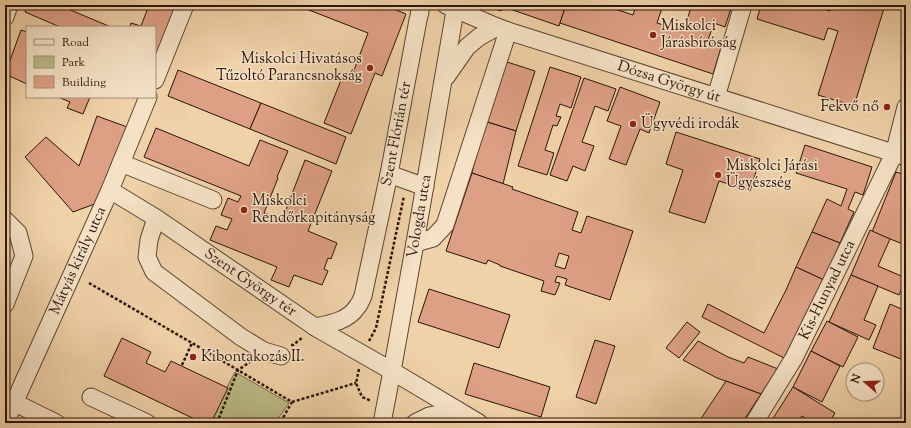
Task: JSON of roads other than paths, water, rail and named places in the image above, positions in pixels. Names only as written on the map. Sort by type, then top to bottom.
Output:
[{"type":"street","points":[[5,17],[9,5]]},
{"type":"street","points":[[156,78],[185,5]]},
{"type":"street","name":"Szent Flórián tér","points":[[315,326],[333,324],[349,316],[357,308],[363,296],[389,174],[420,12],[418,5]]},
{"type":"street","points":[[716,97],[743,5]]},
{"type":"street","name":"Dózsa György út","points":[[453,6],[503,29],[900,155]]},
{"type":"street","name":"Vologda utca","points":[[383,415],[425,187],[443,80],[453,6]]},
{"type":"street","points":[[443,80],[467,47],[479,37],[503,29]]},
{"type":"street","points":[[415,243],[434,238],[445,225],[503,29]]},
{"type":"street","name":"Mátyás király utca","points":[[5,422],[9,400],[110,190],[148,98]]},
{"type":"street","name":"Kis-Hunyad utca","points":[[754,423],[794,358],[900,155],[906,107]]},
{"type":"street","points":[[121,163],[213,200]]},
{"type":"street","points":[[389,174],[425,187]]},
{"type":"street","name":"Szent György tér","points":[[110,190],[156,218],[315,326],[392,370],[479,423]]},
{"type":"street","points":[[156,218],[148,240],[147,257],[154,272],[241,337],[264,351],[281,356]]},
{"type":"street","points":[[5,220],[18,233],[24,256],[5,304]]},
{"type":"street","points":[[91,397],[147,423]]},
{"type":"street","points":[[9,400],[56,423]]},
{"type":"street","points":[[415,423],[429,416],[457,410]]},
{"type":"place","name":"Miskolci Járásbíróság","points":[[653,35]]},
{"type":"place","name":"Miskolci Hivatásos Tűzoltó Parancsnokság","points":[[370,68]]},
{"type":"place","name":"Fekvő nő","points":[[887,107]]},
{"type":"place","name":"Ügyvédi irodák","points":[[633,124]]},
{"type":"place","name":"Miskolci Járási Ügyészség","points":[[718,175]]},
{"type":"place","name":"Miskolci Rendőrkapitányság","points":[[244,210]]},
{"type":"place","name":"Kibontakozás II.","points":[[193,357]]}]
